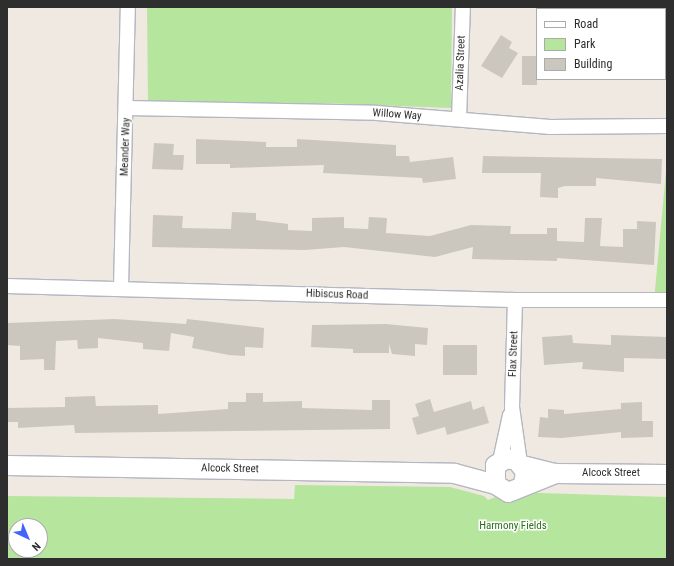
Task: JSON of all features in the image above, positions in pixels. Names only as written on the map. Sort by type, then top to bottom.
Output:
[{"type":"main road","name":"Alcock Street","points":[[7,465],[454,473],[498,463],[512,458],[522,471],[555,474],[667,474]]},
{"type":"main road","points":[[495,484],[498,463]]},
{"type":"main road","name":"Alcock Street","points":[[454,473],[495,484],[508,492],[522,471]]},
{"type":"street","name":"Meander Way","points":[[121,288],[127,108],[128,7]]},
{"type":"street","name":"Azalia Street","points":[[459,119],[462,7]]},
{"type":"street","name":"Willow Way","points":[[127,108],[377,113],[550,127],[667,126]]},
{"type":"street","name":"Hibiscus Road","points":[[7,286],[516,300],[667,300]]},
{"type":"street","name":"Flax Street","points":[[516,300],[512,407],[522,471]]},
{"type":"street","name":"Flax Street","points":[[498,463],[512,407]]},
{"type":"green space","points":[[147,7],[452,7],[451,108],[321,103],[148,103]]},
{"type":"green space","points":[[667,161],[667,300],[654,301]]},
{"type":"green space","name":"Harmony Fields","points":[[295,485],[450,487],[484,496],[488,500],[508,492],[667,497],[667,559],[7,559],[7,496],[294,499]]},
{"type":"building","points":[[501,35],[512,42],[509,48],[518,53],[502,78],[481,66]]},
{"type":"building","points":[[522,56],[536,56],[537,85],[522,85]]},
{"type":"building","points":[[196,139],[266,142],[266,147],[297,147],[297,139],[396,145],[396,156],[409,156],[410,162],[453,157],[456,179],[423,183],[422,178],[323,173],[324,165],[230,168],[230,164],[196,164]]},
{"type":"building","points":[[154,143],[174,144],[173,155],[184,155],[183,170],[152,169]]},
{"type":"building","points":[[483,156],[662,159],[661,184],[596,178],[596,186],[565,186],[558,188],[558,198],[540,197],[541,173],[482,173]]},
{"type":"building","points":[[232,212],[256,213],[256,220],[288,224],[288,230],[312,231],[312,218],[344,217],[344,228],[368,229],[369,217],[387,218],[386,233],[430,236],[471,225],[511,226],[510,234],[547,234],[547,228],[557,228],[557,241],[584,242],[585,218],[602,218],[600,246],[623,247],[623,229],[637,229],[637,221],[656,222],[654,265],[557,258],[557,261],[472,259],[473,247],[435,257],[344,247],[305,250],[152,247],[153,215],[183,216],[182,228],[231,229]]},
{"type":"building","points":[[115,319],[186,324],[187,319],[264,328],[263,348],[245,347],[245,356],[229,355],[192,348],[194,337],[171,333],[169,351],[143,349],[143,343],[98,338],[98,348],[78,349],[77,340],[56,341],[55,370],[44,370],[44,359],[20,360],[20,346],[7,345],[7,323]]},
{"type":"building","points":[[386,324],[428,328],[427,345],[415,344],[415,356],[392,354],[389,344],[389,353],[353,353],[353,349],[311,347],[312,325]]},
{"type":"building","points":[[572,335],[573,343],[611,345],[611,335],[667,337],[667,359],[624,358],[624,372],[582,369],[583,362],[544,365],[542,337]]},
{"type":"building","points":[[443,345],[477,345],[477,375],[443,375]]},
{"type":"building","points":[[246,393],[263,393],[263,402],[302,401],[302,408],[372,410],[372,400],[390,400],[390,429],[75,433],[74,425],[18,428],[18,422],[7,422],[7,408],[65,407],[65,397],[95,396],[96,406],[158,405],[158,414],[228,409],[228,402],[246,402]]},
{"type":"building","points":[[430,399],[434,412],[471,401],[473,410],[484,406],[489,423],[447,435],[445,427],[417,435],[412,418],[419,416],[415,404]]},
{"type":"building","points":[[642,402],[642,421],[653,421],[653,437],[621,438],[621,432],[562,438],[538,437],[540,417],[548,418],[548,409],[564,410],[564,414],[621,409],[621,403]]}]
